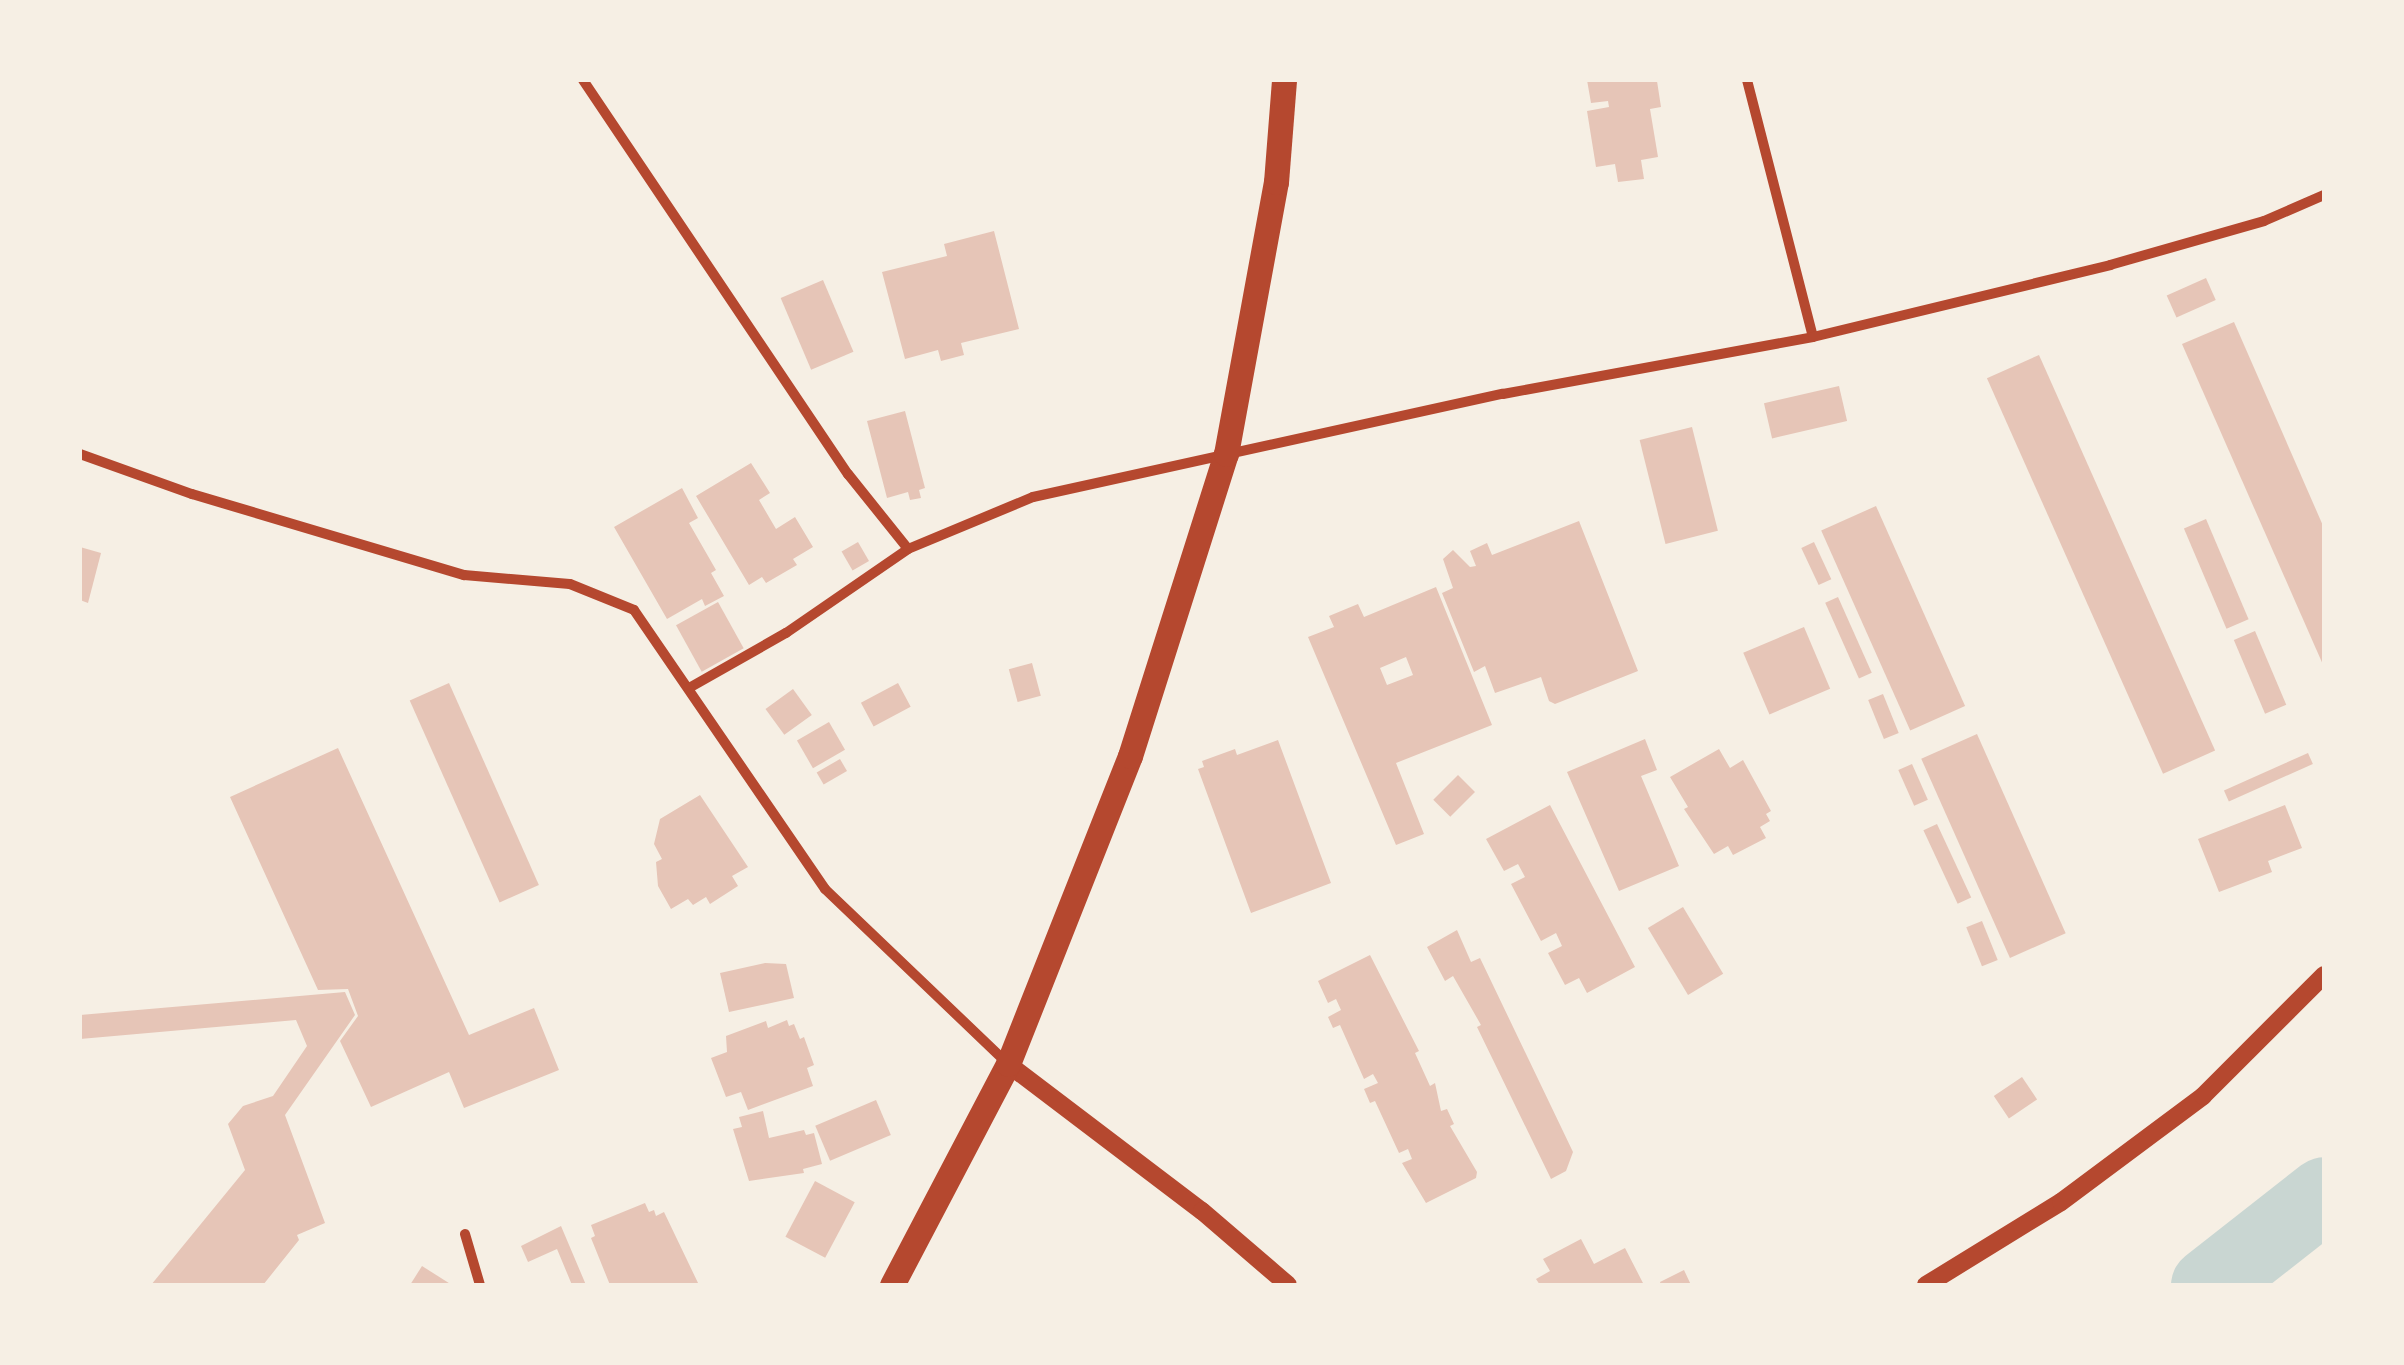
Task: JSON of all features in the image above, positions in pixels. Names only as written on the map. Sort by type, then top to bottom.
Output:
[{"type":"main road","points":[[892,1285],[1008,1064],[1130,756],[1226,454],[1276,182],[1284,80]]},
{"type":"street","points":[[583,80],[848,474],[908,549]]},
{"type":"street","points":[[1747,80],[1813,337]]},
{"type":"street","points":[[689,688],[786,633],[908,549],[1033,497],[1503,394],[1813,337],[2110,265],[2264,222],[2324,195]]},
{"type":"street","points":[[80,454],[192,494],[464,574],[570,584],[634,610],[825,888],[1008,1064],[1202,1211],[1288,1285]]},
{"type":"street","points":[[1926,1285],[2061,1202],[2204,1096],[2324,974]]},
{"type":"street","points":[[464,1234],[480,1285]]},
{"type":"building","points":[[1587,80],[1657,81],[1661,107],[1650,109],[1658,157],[1641,160],[1644,179],[1618,182],[1615,164],[1596,167],[1587,111],[1609,107],[1608,101],[1591,103]]},
{"type":"building","points":[[994,231],[1019,329],[961,343],[964,355],[941,361],[938,350],[905,359],[882,272],[947,256],[944,244]]},
{"type":"building","points":[[2206,278],[2216,300],[2176,317],[2167,295]]},
{"type":"building","points":[[823,280],[853,352],[811,370],[781,298]]},
{"type":"building","points":[[2234,322],[2324,528],[2324,667],[2182,344]]},
{"type":"building","points":[[2039,355],[2215,751],[2163,774],[1987,378]]},
{"type":"building","points":[[1839,386],[1847,421],[1772,438],[1764,403]]},
{"type":"building","points":[[905,411],[925,488],[919,490],[921,498],[910,500],[908,492],[887,498],[867,421]]},
{"type":"building","points":[[1692,427],[1718,531],[1665,544],[1640,440]]},
{"type":"building","points":[[751,463],[770,493],[759,500],[776,529],[795,517],[813,547],[793,559],[797,565],[766,583],[762,577],[749,585],[696,496]]},
{"type":"building","points":[[682,488],[698,518],[689,523],[716,570],[711,573],[724,596],[705,606],[702,599],[667,619],[614,527]]},
{"type":"building","points":[[1876,506],[1965,706],[1910,730],[1821,530]]},
{"type":"building","points":[[2206,519],[2249,619],[2226,629],[2184,528]]},
{"type":"building","points":[[1579,521],[1638,671],[1555,704],[1549,701],[1541,677],[1495,693],[1485,666],[1474,672],[1442,593],[1453,588],[1443,559],[1453,550],[1470,567],[1476,566],[1470,551],[1487,543],[1492,555]]},
{"type":"building","points":[[858,542],[869,561],[853,571],[842,552]]},
{"type":"building","points":[[1814,542],[1831,579],[1819,585],[1801,548]]},
{"type":"building","points":[[80,547],[101,553],[88,603],[80,600]]},
{"type":"building","points":[[1436,587],[1492,725],[1396,763],[1424,834],[1396,845],[1308,637],[1334,627],[1329,616],[1358,604],[1364,617]],"holes":[[[1406,657],[1413,675],[1387,685],[1380,668]]]},
{"type":"building","points":[[1838,597],[1872,673],[1859,679],[1825,603]]},
{"type":"building","points":[[718,602],[744,648],[702,672],[676,625]]},
{"type":"building","points":[[1804,627],[1830,689],[1769,714],[1743,653]]},
{"type":"building","points":[[2255,631],[2286,705],[2265,714],[2234,640]]},
{"type":"building","points":[[1032,663],[1041,696],[1018,702],[1009,669]]},
{"type":"building","points":[[449,683],[539,885],[500,902],[410,700]]},
{"type":"building","points":[[898,683],[911,707],[874,727],[861,703]]},
{"type":"building","points":[[793,689],[812,715],[784,735],[765,709]]},
{"type":"building","points":[[1883,694],[1899,733],[1884,739],[1868,700]]},
{"type":"building","points":[[829,722],[845,750],[813,768],[797,740]]},
{"type":"building","points":[[1977,734],[2066,933],[2010,958],[1921,759]]},
{"type":"building","points":[[1645,739],[1657,770],[1641,776],[1679,866],[1619,891],[1567,772]]},
{"type":"building","points":[[1278,740],[1331,883],[1251,913],[1198,769],[1204,767],[1202,761],[1235,749],[1237,755]]},
{"type":"building","points":[[338,748],[469,1035],[534,1008],[559,1070],[464,1108],[449,1072],[371,1107],[340,1041],[358,1016],[348,989],[318,990],[230,797]]},
{"type":"building","points":[[1719,749],[1730,768],[1743,760],[1771,811],[1766,814],[1770,821],[1760,827],[1766,838],[1733,855],[1728,846],[1714,854],[1684,809],[1688,807],[1670,777]]},
{"type":"building","points":[[2308,753],[2313,764],[2229,801],[2224,790]]},
{"type":"building","points":[[840,759],[847,771],[824,785],[817,772]]},
{"type":"building","points":[[1912,764],[1928,800],[1914,806],[1898,770]]},
{"type":"building","points":[[1458,775],[1475,792],[1450,817],[1433,800]]},
{"type":"building","points":[[700,795],[748,867],[732,876],[738,886],[710,904],[706,897],[693,905],[688,899],[671,909],[658,886],[656,862],[662,859],[654,844],[660,819]]},
{"type":"building","points":[[1550,805],[1635,967],[1587,993],[1579,978],[1565,985],[1548,953],[1562,946],[1556,933],[1541,941],[1511,884],[1525,877],[1518,864],[1504,871],[1486,839]]},
{"type":"building","points":[[2285,805],[2302,848],[2268,861],[2272,872],[2219,892],[2198,839]]},
{"type":"building","points":[[1937,824],[1971,897],[1958,904],[1923,830]]},
{"type":"building","points":[[1683,907],[1723,974],[1688,995],[1648,928]]},
{"type":"building","points":[[1982,921],[1998,960],[1982,966],[1966,927]]},
{"type":"building","points":[[1457,930],[1471,962],[1480,958],[1573,1152],[1566,1171],[1551,1179],[1477,1027],[1481,1025],[1453,976],[1445,981],[1427,947]]},
{"type":"building","points":[[1370,955],[1419,1051],[1415,1053],[1430,1086],[1435,1083],[1441,1111],[1447,1109],[1454,1124],[1450,1126],[1477,1172],[1476,1178],[1426,1203],[1402,1163],[1412,1159],[1408,1149],[1399,1153],[1375,1101],[1370,1103],[1364,1089],[1378,1083],[1373,1074],[1364,1079],[1340,1025],[1333,1028],[1328,1017],[1341,1010],[1336,999],[1328,1003],[1318,981]]},
{"type":"building","points":[[765,963],[786,964],[794,998],[729,1012],[720,973]]},
{"type":"building","points":[[345,992],[355,1015],[285,1115],[325,1223],[297,1235],[299,1240],[263,1285],[151,1285],[245,1170],[228,1124],[243,1106],[273,1096],[307,1046],[296,1020],[80,1039],[80,1015]]},
{"type":"building","points":[[787,1020],[789,1026],[794,1024],[800,1039],[804,1037],[814,1065],[807,1068],[813,1086],[748,1110],[741,1092],[726,1097],[711,1058],[727,1052],[726,1036],[766,1021],[768,1028]]},
{"type":"building","points":[[2022,1077],[2037,1099],[2009,1118],[1994,1096]]},
{"type":"building","points":[[876,1100],[891,1135],[830,1161],[815,1126]]},
{"type":"building","points":[[763,1111],[769,1138],[804,1130],[806,1135],[814,1133],[822,1164],[803,1169],[804,1173],[749,1181],[733,1129],[742,1127],[739,1117]]},
{"type":"building","points":[[815,1181],[855,1202],[825,1258],[785,1237]]},
{"type":"building","points":[[645,1203],[656,1216],[664,1212],[699,1285],[610,1285],[591,1238],[595,1236],[591,1225]]},
{"type":"building","points":[[561,1226],[586,1285],[572,1285],[557,1249],[528,1262],[521,1246]]},
{"type":"building","points":[[1581,1239],[1594,1264],[1625,1248],[1644,1285],[1540,1285],[1536,1279],[1550,1271],[1543,1259]]},
{"type":"building","points":[[422,1266],[452,1285],[410,1285]]},
{"type":"building","points":[[1684,1270],[1691,1285],[1661,1285],[1660,1282]]},
{"type":"waterway","points":[[2208,1285],[2324,1194]]}]
